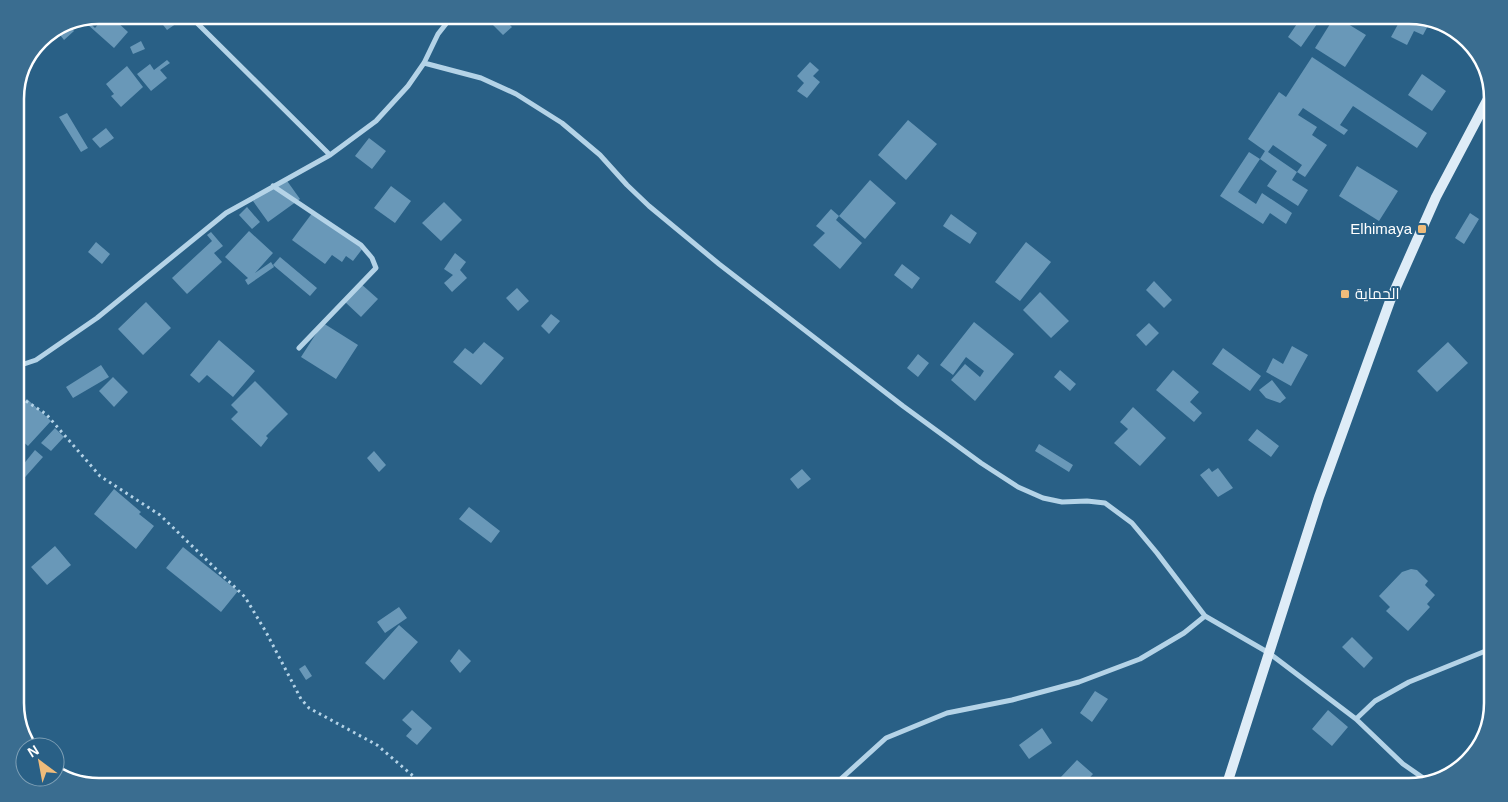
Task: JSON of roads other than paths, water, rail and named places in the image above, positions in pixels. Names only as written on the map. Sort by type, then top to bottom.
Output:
[{"type":"main road","points":[[1229,778],[1319,498],[1390,301],[1436,197],[1484,106]]},
{"type":"street","points":[[198,24],[330,155]]},
{"type":"street","points":[[24,364],[36,360],[97,318],[226,213],[330,155],[376,122],[408,86],[424,63],[438,34],[447,24]]},
{"type":"street","points":[[424,63],[481,78],[516,94],[562,123],[600,155],[649,206],[719,264],[902,406],[981,463],[1018,487],[1043,498],[1062,502],[1087,501],[1105,503],[1132,523],[1205,616],[1269,653],[1356,719],[1403,764],[1422,777]]},
{"type":"street","points":[[273,186],[361,245],[372,258],[376,268],[299,348]]},
{"type":"street","points":[[842,778],[886,738],[947,713],[1012,700],[1080,682],[1140,659],[1184,633],[1205,616]]},
{"type":"street","points":[[1356,719],[1374,701],[1409,682],[1484,652]]},
{"type":"place","name":"Elhimaya","points":[[1422,229]]},
{"type":"place","name":"الحماية","points":[[1345,294]]}]
